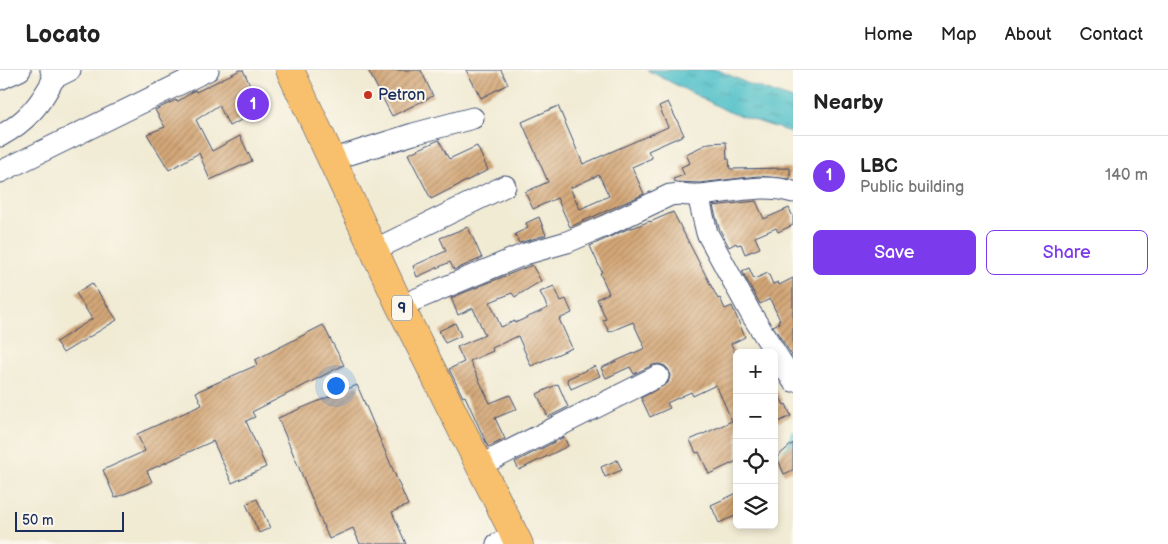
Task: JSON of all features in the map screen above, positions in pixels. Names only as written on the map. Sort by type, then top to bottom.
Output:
[{"type":"highway","name":"9","points":[[290,70],[400,306],[479,466],[510,541]]},
{"type":"street","points":[[0,79],[20,70]]},
{"type":"street","points":[[0,172],[208,70]]},
{"type":"street","points":[[0,136],[12,129],[32,112],[44,98],[58,73]]},
{"type":"street","points":[[331,160],[413,134],[474,118]]},
{"type":"street","points":[[374,250],[506,186]]},
{"type":"street","points":[[400,306],[525,254],[567,242],[670,195],[678,193],[698,195],[761,187],[793,192]]},
{"type":"street","points":[[698,195],[707,233],[750,312],[793,381]]},
{"type":"street","points":[[479,466],[658,376]]},
{"type":"water","points":[[647,70],[718,70],[751,85],[793,99],[793,133],[729,112]]},
{"type":"building","points":[[243,70],[262,110],[229,126],[219,105],[196,120],[212,151],[240,136],[252,161],[210,180],[199,153],[169,170],[147,134],[165,127],[155,110],[176,100],[177,102],[195,90],[196,92]]},
{"type":"building","points":[[368,70],[421,70],[433,96],[392,116]]},
{"type":"building","points":[[466,70],[501,70],[508,84],[481,98]]},
{"type":"building","points":[[668,102],[684,135],[648,151],[652,158],[632,167],[644,194],[570,227],[557,198],[533,209],[525,192],[548,182],[522,122],[558,106],[583,164],[668,127],[659,106]],"holes":[[[599,175],[609,196],[580,209],[570,188]]]},
{"type":"building","points":[[439,140],[449,159],[477,146],[488,170],[431,199],[408,154]]},
{"type":"building","points":[[726,142],[727,159],[729,159],[730,169],[790,168],[790,179],[758,176],[700,183],[675,182],[673,179],[684,175],[681,167],[690,163],[686,154],[709,143]]},
{"type":"building","points":[[756,201],[764,219],[789,208],[793,217],[793,225],[778,232],[776,228],[755,237],[760,248],[745,254],[741,244],[737,245],[736,243],[729,247],[719,228],[713,206]]},
{"type":"building","points":[[673,212],[718,299],[720,298],[725,309],[732,306],[745,337],[731,344],[733,349],[733,463],[709,474],[699,452],[696,453],[690,440],[732,421],[716,385],[693,396],[691,392],[667,403],[670,408],[650,417],[641,398],[668,383],[669,370],[665,366],[653,365],[634,374],[630,367],[606,378],[601,368],[645,348],[633,322],[609,332],[603,320],[606,319],[597,299],[609,293],[590,246],[632,227]]},
{"type":"building","points":[[539,217],[546,235],[519,243],[515,234],[528,228],[526,223]]},
{"type":"building","points":[[468,227],[482,258],[454,270],[450,262],[417,277],[413,266],[446,251],[440,238]]},
{"type":"building","points":[[532,265],[541,281],[515,297],[512,293],[490,302],[501,327],[515,321],[515,323],[548,308],[540,292],[554,286],[561,301],[566,299],[572,313],[559,319],[572,348],[531,366],[518,336],[492,348],[493,351],[470,361],[490,403],[510,395],[517,409],[495,418],[505,439],[488,447],[465,396],[463,397],[449,369],[464,362],[457,347],[485,335],[473,308],[458,315],[451,298]]},
{"type":"building","points":[[749,268],[754,279],[768,273],[773,284],[778,282],[779,285],[793,278],[793,357],[773,326],[779,323],[778,320],[780,320],[770,299],[760,304],[742,271]]},
{"type":"building","points":[[92,283],[117,320],[63,353],[56,342],[92,319],[76,293]]},
{"type":"building","points":[[455,323],[461,336],[445,343],[439,331]]},
{"type":"building","points":[[323,325],[344,365],[252,412],[255,417],[246,421],[266,467],[232,483],[213,441],[147,471],[152,482],[115,498],[103,470],[145,451],[137,434],[202,405],[196,392],[257,365],[255,360]]},
{"type":"building","points":[[595,366],[600,376],[571,389],[567,379]]},
{"type":"building","points":[[558,384],[568,407],[548,417],[537,394]]},
{"type":"building","points":[[357,385],[408,505],[392,512],[406,544],[360,544],[353,528],[329,539],[278,418]]},
{"type":"building","points":[[778,393],[784,405],[786,404],[791,416],[778,422]]},
{"type":"building","points":[[564,437],[568,446],[519,470],[515,462]]},
{"type":"building","points":[[793,443],[793,470],[784,474],[778,456]]},
{"type":"building","points":[[617,460],[622,470],[605,477],[601,467]]},
{"type":"building","points":[[733,495],[733,517],[719,523],[711,505]]},
{"type":"building","points":[[257,499],[270,528],[259,533],[246,504]]},
{"type":"waterway","points":[[786,450],[790,446],[793,433]]},
{"type":"place","name":"Petron","points":[[368,95]]},
{"type":"place","name":"LBC","points":[[253,104]]}]
